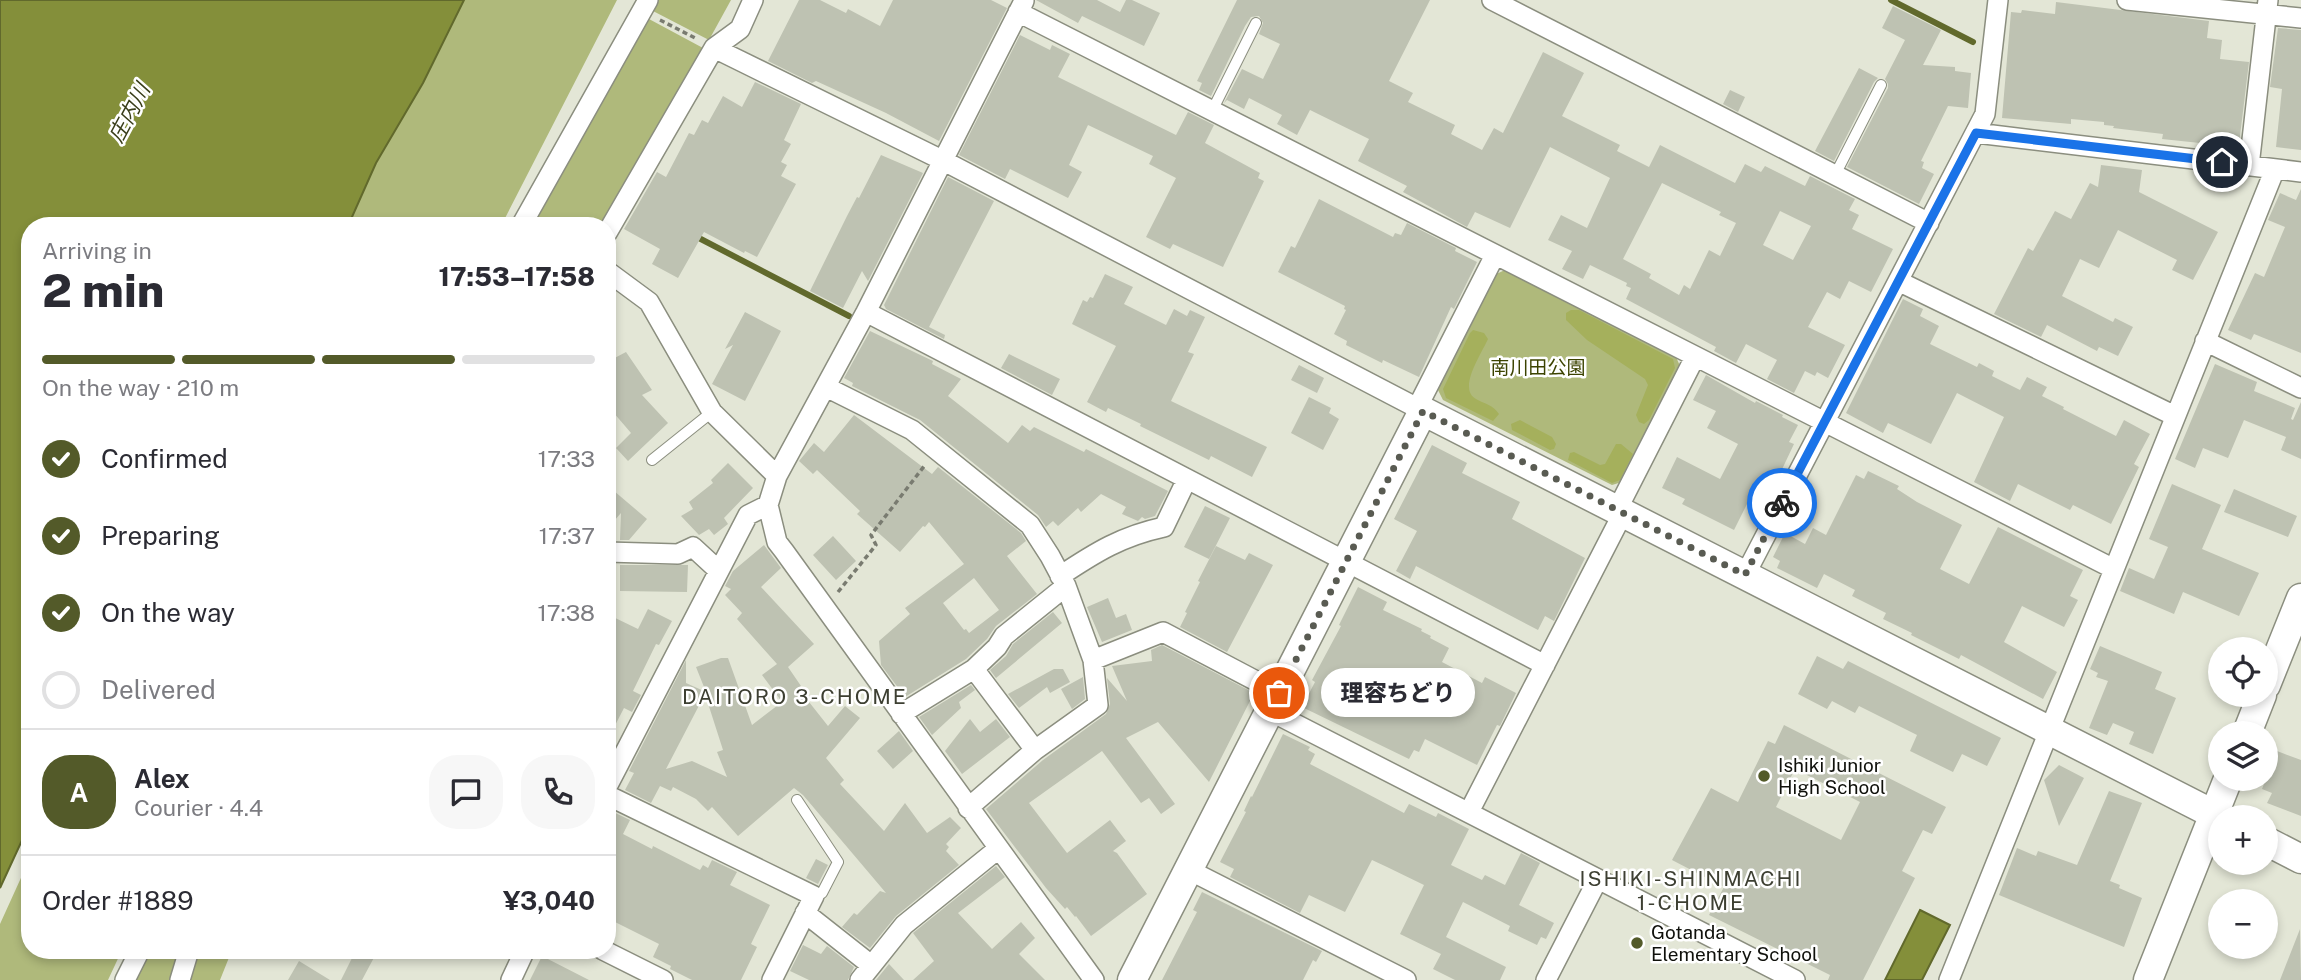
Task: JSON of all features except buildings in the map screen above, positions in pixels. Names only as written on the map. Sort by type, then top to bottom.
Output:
[{"type":"street","points":[[739,0],[737,10],[740,29]]},
{"type":"street","points":[[616,217],[714,48],[740,29],[753,0]]},
{"type":"street","points":[[1492,0],[1929,223]]},
{"type":"street","points":[[1745,575],[1985,114],[1998,0]]},
{"type":"street","points":[[2127,0],[2267,7],[2301,19]]},
{"type":"street","points":[[526,217],[646,5]]},
{"type":"street","points":[[1094,980],[777,542],[768,505],[777,476],[866,312],[1021,6],[1212,111],[2114,569]]},
{"type":"street","points":[[2249,166],[2267,7]]},
{"type":"street","points":[[714,48],[942,160],[1420,409],[2208,811]]},
{"type":"street","points":[[1976,133],[2301,172]]},
{"type":"street","points":[[1949,980],[2276,169]]},
{"type":"street","points":[[1132,980],[1346,561],[1495,255]]},
{"type":"street","points":[[616,278],[649,302],[712,412],[777,476]]},
{"type":"street","points":[[1898,281],[2175,416]]},
{"type":"street","points":[[866,312],[1545,665]]},
{"type":"street","points":[[2205,341],[2301,388]]},
{"type":"street","points":[[1469,812],[1545,665],[1695,357]]},
{"type":"street","points":[[826,387],[912,430],[1030,525],[1063,581],[1093,660],[1098,705],[1035,750],[968,808]]},
{"type":"street","points":[[901,714],[974,669],[997,647],[1004,636],[1097,552],[1134,534],[1164,527],[1187,479]]},
{"type":"street","points":[[616,754],[748,515],[768,505]]},
{"type":"street","points":[[616,552],[678,554],[693,547],[719,570]]},
{"type":"street","points":[[2278,655],[2301,598]]},
{"type":"street","points":[[1093,660],[1163,632],[1274,702],[1469,812],[1795,980]]},
{"type":"street","points":[[974,669],[1035,750]]},
{"type":"street","points":[[616,800],[810,905],[866,973],[904,925],[998,849]]},
{"type":"street","points":[[2148,980],[2208,837]]},
{"type":"street","points":[[2278,847],[2301,859]]},
{"type":"street","points":[[1189,870],[1406,980]]},
{"type":"street","points":[[1546,980],[1598,879]]},
{"type":"street","points":[[772,980],[810,905]]},
{"type":"street","points":[[616,956],[663,980]]},
{"type":"street","points":[[125,980],[135,959]]},
{"type":"street","points":[[180,980],[186,959]]},
{"type":"street","points":[[511,980],[521,959]]},
{"type":"lane","points":[[1212,111],[1256,23]]},
{"type":"lane","points":[[1835,175],[1881,85]]},
{"type":"lane","points":[[652,460],[712,412]]},
{"type":"lane","points":[[797,800],[838,862],[822,893],[810,905]]},
{"type":"path","points":[[646,5],[714,48]]},
{"type":"path","points":[[825,608],[876,545],[871,535],[937,450]]},
{"type":"green space","points":[[464,0],[617,0],[506,217],[352,217],[376,163],[423,83]]},
{"type":"green space","points":[[658,0],[731,0],[709,40],[653,11]]},
{"type":"green space","points":[[649,19],[703,48],[607,217],[538,217]]},
{"type":"green space","name":"南川田公園","points":[[1505,270],[1676,357],[1680,366],[1622,482],[1612,485],[1443,400],[1438,390],[1494,275]]},
{"type":"green space","points":[[21,878],[21,959],[118,959],[108,980],[0,980],[0,924]]},
{"type":"green space","points":[[146,959],[178,959],[172,980],[136,980]]},
{"type":"green space","points":[[192,959],[228,959],[220,980],[185,980]]},
{"type":"shaded area","points":[[1579,310],[1673,359],[1675,368],[1649,420],[1644,424],[1639,422],[1636,415],[1648,385],[1645,379],[1587,340],[1566,320],[1566,313]]},
{"type":"shaded area","points":[[1473,330],[1484,333],[1488,339],[1473,370],[1469,387],[1476,399],[1499,414],[1493,421],[1446,398],[1443,389]]},
{"type":"shaded area","points":[[1520,420],[1552,437],[1556,444],[1554,449],[1550,450],[1512,430],[1511,424]]},
{"type":"shaded area","points":[[1616,444],[1621,444],[1633,454],[1620,480],[1612,483],[1568,460],[1570,453],[1574,452],[1600,465],[1605,464]]},
{"type":"water","name":"庄内川","points":[[0,0],[464,0],[423,83],[376,163],[352,217],[21,217],[21,842],[0,888]]},
{"type":"water","points":[[1920,910],[1950,925],[1922,980],[1885,980]]},
{"type":"waterway","points":[[1891,0],[1973,42]]},
{"type":"waterway","points":[[695,236],[849,316]]},
{"type":"way so far","points":[[1279,693],[1423,411],[1745,575],[1782,503]]},
{"type":"place","name":"理容ちどり","points":[[1279,693]]},
{"type":"place","name":"Ishiki Junior High School","points":[[1764,776]]},
{"type":"place","name":"Gotanda Elementary School","points":[[1637,943]]},
{"type":"district","name":"DAITORO 3-CHOME","points":[[795,696]]},
{"type":"district","name":"ISHIKI-SHINMACHI 1-CHOME","points":[[1691,890]]},
{"type":"route","points":[[1782,503],[1976,133],[2222,162]]}]
